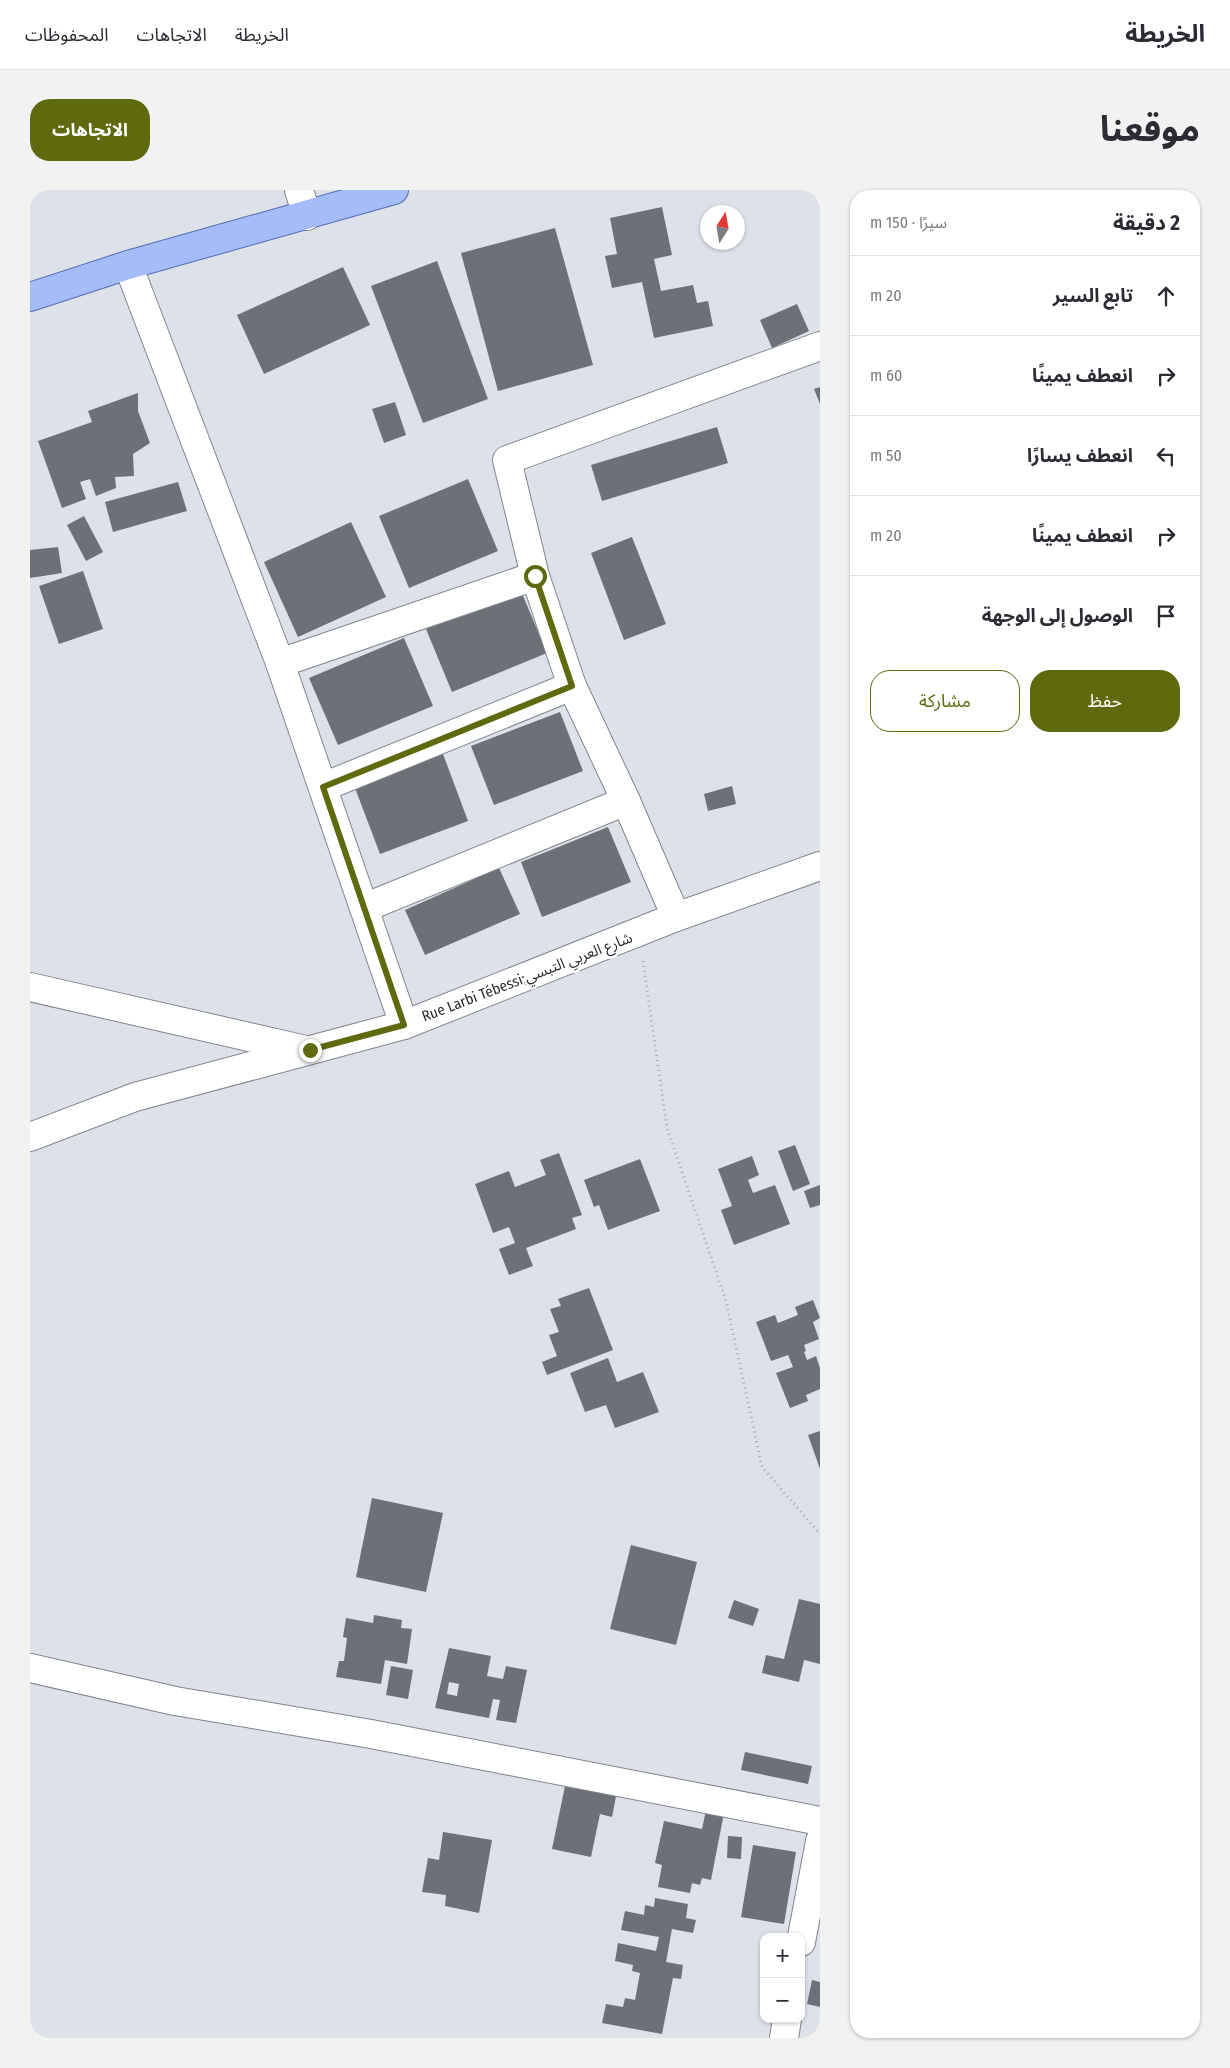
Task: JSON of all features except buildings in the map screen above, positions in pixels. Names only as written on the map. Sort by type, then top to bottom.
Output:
[{"type":"main road","points":[[30,297],[128,265],[394,190]]},
{"type":"street","points":[[299,190],[307,216]]},
{"type":"street","points":[[128,265],[280,663],[404,1025]]},
{"type":"street","points":[[676,917],[626,801],[572,686],[535,576],[507,460],[820,346]]},
{"type":"street","points":[[280,663],[535,576]]},
{"type":"street","points":[[323,787],[572,686]]},
{"type":"street","points":[[364,908],[626,801]]},
{"type":"street","name":"Rue Larbi Tébessi;شارع العربي التبسي","points":[[30,1137],[135,1097],[404,1025],[639,934],[676,917],[820,866]]},
{"type":"street","points":[[30,987],[310,1050]]},
{"type":"street","points":[[30,1668],[175,1700],[371,1734],[820,1821]]},
{"type":"street","points":[[803,1933],[820,1841]]},
{"type":"street","points":[[784,2038],[786,2023]]},
{"type":"path","points":[[639,934],[667,1128],[726,1302],[762,1467],[820,1534]]},
{"type":"route","points":[[310,1050],[404,1025],[323,787],[572,686],[535,576]]}]
